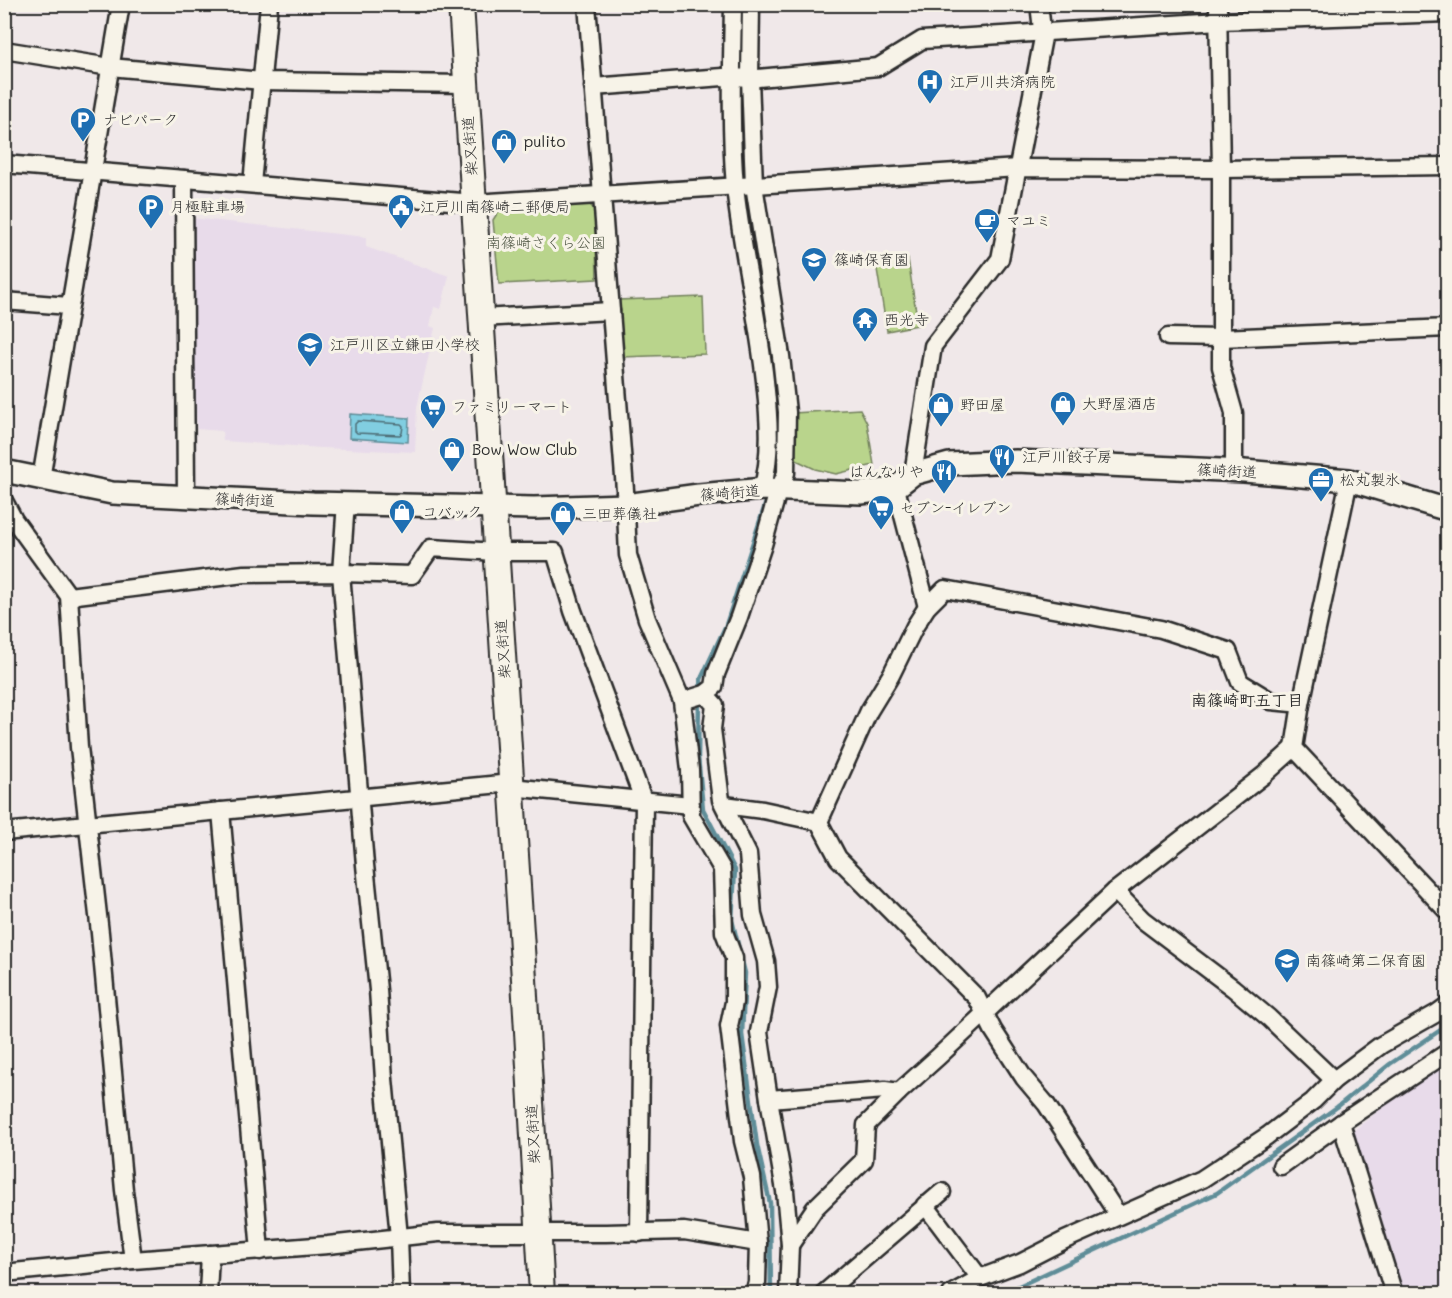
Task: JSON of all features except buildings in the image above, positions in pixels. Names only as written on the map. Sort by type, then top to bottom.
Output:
[{"type":"main road","name":"柴又街道","points":[[461,4],[530,1065],[542,1293]]},
{"type":"street","points":[[40,479],[121,4]]},
{"type":"street","points":[[252,184],[269,4]]},
{"type":"street","points":[[586,4],[626,505],[628,555],[647,619],[682,701],[690,770],[691,816],[722,869],[724,932],[734,958],[734,1002],[729,1026],[743,1141],[752,1177],[758,1243],[757,1282],[754,1293]]},
{"type":"street","points":[[682,701],[705,694],[714,687],[716,674],[739,617],[763,545],[770,490],[786,473],[787,412],[781,356],[745,186],[741,78],[733,4]]},
{"type":"street","points":[[741,78],[751,4]]},
{"type":"street","points":[[913,474],[933,346],[1000,259],[1043,32],[1039,4]]},
{"type":"street","points":[[593,87],[878,67],[922,40],[1043,32],[1218,13],[1448,13]]},
{"type":"street","points":[[1218,13],[1221,367],[1234,413],[1234,471]]},
{"type":"street","points":[[4,50],[110,67],[262,81],[466,84]]},
{"type":"street","points":[[4,164],[474,203],[1018,168],[1221,169],[1448,166]]},
{"type":"street","points":[[184,178],[186,498]]},
{"type":"street","points":[[4,301],[69,306]]},
{"type":"street","points":[[481,318],[611,311]]},
{"type":"street","points":[[1168,337],[1221,338],[1448,328]]},
{"type":"street","name":"篠崎街道","points":[[4,471],[112,493],[186,498],[494,507],[626,505],[699,495],[770,490],[861,493],[894,489],[913,474],[949,464],[1016,461],[1234,471],[1349,480],[1448,510]]},
{"type":"street","points":[[790,1245],[815,1208],[864,1160],[866,1125],[898,1092],[1115,891],[1264,775],[1294,748],[1301,704],[1349,480]]},
{"type":"street","points":[[894,489],[898,496],[927,607]]},
{"type":"street","points":[[4,501],[14,520],[69,596],[78,736],[133,1260]]},
{"type":"street","points":[[346,502],[342,573],[399,1237],[401,1293]]},
{"type":"street","points":[[69,596],[244,574],[412,575],[431,548],[497,552],[555,552],[573,611],[644,802],[644,969],[639,1233]]},
{"type":"street","points":[[819,822],[869,711],[891,675],[915,626],[927,607],[945,589],[1161,629],[1228,651],[1240,682],[1271,701],[1301,704]]},
{"type":"street","points":[[705,694],[716,705],[712,729],[721,800],[748,854],[753,915],[766,961],[768,987],[759,1032],[785,1191],[790,1245],[788,1293]]},
{"type":"street","points":[[1294,748],[1448,912]]},
{"type":"street","points":[[4,832],[511,785],[644,802],[690,805]]},
{"type":"street","points":[[724,805],[763,810],[819,822]]},
{"type":"street","points":[[221,811],[260,1251]]},
{"type":"street","points":[[819,822],[838,858],[977,998],[1024,1078],[1046,1104],[1118,1215]]},
{"type":"street","points":[[1115,891],[1143,920],[1269,1018],[1334,1080]]},
{"type":"street","points":[[951,1293],[980,1278],[1020,1263],[1118,1215],[1202,1179],[1267,1136],[1313,1101],[1334,1080],[1381,1045],[1448,1005]]},
{"type":"street","points":[[1281,1166],[1448,1052]]},
{"type":"street","points":[[769,1099],[885,1090],[898,1092]]},
{"type":"street","points":[[1341,1123],[1394,1293]]},
{"type":"street","points":[[823,1293],[942,1192]]},
{"type":"street","points":[[925,1205],[980,1278]]},
{"type":"street","points":[[4,1273],[438,1233],[684,1231],[758,1243]]},
{"type":"street","points":[[208,1293],[210,1254]]},
{"type":"shaded area","name":"江戸川区立鎌田小学校","points":[[192,218],[366,237],[366,247],[449,276],[441,309],[434,307],[430,326],[435,328],[417,407],[415,452],[223,441],[222,431],[197,429],[192,320]]},
{"type":"shaded area","points":[[1447,1062],[1447,1293],[1401,1293],[1349,1134],[1418,1080]]},
{"type":"green space","name":"南篠崎さくら公園","points":[[586,201],[595,210],[597,279],[499,284],[493,220],[500,209]]},
{"type":"green space","points":[[908,259],[918,325],[887,331],[876,263]]},
{"type":"green space","points":[[703,297],[705,354],[622,357],[617,300]]},
{"type":"green space","points":[[860,409],[867,423],[874,465],[836,474],[815,469],[790,457],[793,413]]},
{"type":"water","points":[[350,414],[409,418],[408,442],[349,438]]},
{"type":"waterway","points":[[742,4],[742,35]]},
{"type":"waterway","points":[[743,103],[745,182]]},
{"type":"waterway","points":[[746,190],[761,298]]},
{"type":"waterway","points":[[772,485],[776,469],[776,449]]},
{"type":"waterway","points":[[700,691],[701,679],[726,625],[768,496]]},
{"type":"waterway","points":[[699,699],[698,757],[703,809],[735,870],[732,920],[745,973],[742,1034],[757,1145],[770,1203],[771,1294]]},
{"type":"waterway","points":[[1002,1294],[1217,1193],[1337,1107],[1390,1064],[1448,1025]]},
{"type":"place","name":"江戸川共済病院","points":[[930,105]]},
{"type":"place","name":"ナビパーク","points":[[83,143]]},
{"type":"place","name":"pulito","points":[[504,165]]},
{"type":"place","name":"月極駐車場","points":[[151,230]]},
{"type":"place","name":"江戸川南篠崎二郵便局","points":[[401,230]]},
{"type":"place","name":"マユミ","points":[[987,244]]},
{"type":"place","name":"篠崎保育園","points":[[814,283]]},
{"type":"place","name":"西光寺","points":[[865,343]]},
{"type":"place","name":"江戸川区立鎌田小学校","points":[[310,368]]},
{"type":"place","name":"大野屋酒店","points":[[1063,427]]},
{"type":"place","name":"野田屋","points":[[941,428]]},
{"type":"place","name":"ファミリーマート","points":[[433,430]]},
{"type":"place","name":"Bow Wow Club","points":[[452,473]]},
{"type":"place","name":"江戸川餃子房","points":[[1002,480]]},
{"type":"place","name":"はんなりや","points":[[944,495]]},
{"type":"place","name":"松丸製氷","points":[[1321,503]]},
{"type":"place","name":"セブン-イレブン","points":[[881,531]]},
{"type":"place","name":"コバック","points":[[402,535]]},
{"type":"place","name":"三田葬儀社","points":[[563,537]]},
{"type":"place","name":"南篠崎第二保育園","points":[[1287,984]]},
{"type":"district","name":"南篠崎町五丁目","points":[[1247,700]]}]
